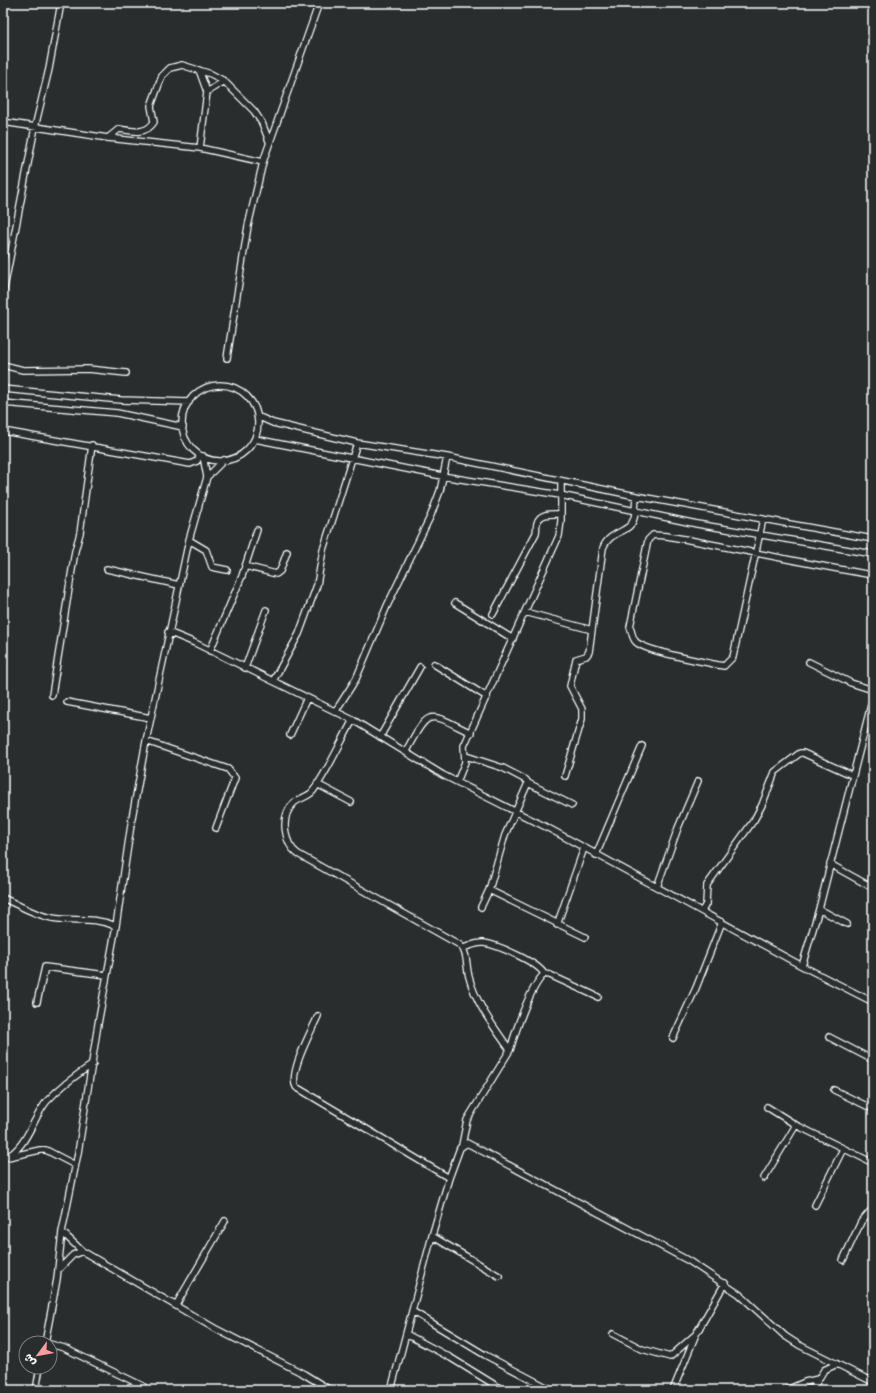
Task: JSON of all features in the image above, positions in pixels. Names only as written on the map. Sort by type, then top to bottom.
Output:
[{"type":"street","points":[[3,294],[34,127],[49,69],[61,3]]},
{"type":"street","points":[[227,358],[248,226],[263,162],[319,3]]},
{"type":"street","points":[[108,138],[119,129],[142,132],[152,126],[154,122],[151,106],[162,76],[170,68],[182,64],[224,81],[254,111],[262,124],[269,142]]},
{"type":"street","points":[[199,70],[207,92],[200,148]]},
{"type":"street","points":[[207,92],[224,81]]},
{"type":"street","points":[[3,122],[108,138],[200,148],[263,162]]},
{"type":"street","points":[[3,365],[24,370],[88,370],[126,373]]},
{"type":"street","points":[[216,385],[224,385],[245,395],[253,404],[257,416],[258,425],[255,439],[241,454],[224,460],[213,460],[202,456],[188,443],[183,427],[183,418],[189,402],[200,391],[216,385]]},
{"type":"street","points":[[3,389],[121,400],[189,402]]},
{"type":"street","points":[[3,402],[117,413],[183,427]]},
{"type":"street","points":[[257,416],[272,423],[357,442],[447,457],[636,496],[873,539]]},
{"type":"street","points":[[3,431],[92,445],[190,464],[197,461],[202,456]]},
{"type":"street","points":[[255,439],[442,476],[560,495],[759,534],[873,554]]},
{"type":"street","points":[[273,681],[288,657],[307,615],[318,585],[323,550],[357,442]]},
{"type":"street","points":[[52,695],[75,551],[80,533],[92,445]]},
{"type":"street","points":[[202,456],[207,477]]},
{"type":"street","points":[[335,712],[356,679],[387,606],[430,515],[440,492],[447,457]]},
{"type":"street","points":[[48,1335],[62,1232],[93,1064],[106,975],[116,926],[132,818],[146,741],[178,585],[189,540],[207,477],[224,460]]},
{"type":"street","points":[[457,782],[462,773],[466,756],[464,746],[559,536],[561,481]]},
{"type":"street","points":[[565,776],[582,719],[582,709],[571,690],[569,682],[576,659],[586,656],[589,652],[605,542],[614,534],[629,527],[634,517],[636,496]]},
{"type":"street","points":[[493,614],[536,533],[541,516],[561,514]]},
{"type":"street","points":[[763,519],[759,534],[756,552],[733,657],[724,666],[651,649],[637,643],[633,638],[630,627],[644,556],[650,537],[653,535],[667,536],[756,552],[873,575]]},
{"type":"street","points":[[210,651],[245,566],[257,530]]},
{"type":"street","points":[[189,540],[206,550],[212,566],[226,570]]},
{"type":"street","points":[[245,566],[276,574],[280,571],[287,552]]},
{"type":"street","points":[[107,569],[178,585]]},
{"type":"street","points":[[455,603],[513,639]]},
{"type":"street","points":[[245,668],[266,610]]},
{"type":"street","points":[[525,612],[592,630]]},
{"type":"street","points":[[168,632],[353,720],[457,782],[515,811],[802,966],[873,1002]]},
{"type":"street","points":[[809,662],[851,683],[873,690]]},
{"type":"street","points":[[434,664],[487,697]]},
{"type":"street","points":[[380,737],[420,667]]},
{"type":"street","points":[[802,966],[819,909],[873,696]]},
{"type":"street","points":[[290,735],[307,698]]},
{"type":"street","points":[[67,702],[151,718]]},
{"type":"street","points":[[406,751],[421,724],[430,718],[443,718],[470,732]]},
{"type":"street","points":[[353,720],[313,792],[292,805],[285,819],[286,834],[294,851],[463,948],[469,977],[477,999],[484,1013],[510,1050]]},
{"type":"street","points":[[146,741],[228,769],[233,773],[235,778],[216,828]]},
{"type":"street","points":[[596,855],[642,746]]},
{"type":"street","points":[[702,911],[706,904],[706,885],[754,820],[762,806],[772,779],[779,767],[800,753],[804,753],[852,775]]},
{"type":"street","points":[[466,756],[503,768],[526,780],[528,783],[572,805]]},
{"type":"street","points":[[657,887],[678,828],[698,781]]},
{"type":"street","points":[[481,907],[489,890],[505,835],[528,783]]},
{"type":"street","points":[[318,784],[351,802]]},
{"type":"street","points":[[557,924],[584,848]]},
{"type":"street","points":[[830,864],[873,888]]},
{"type":"street","points":[[489,890],[585,937]]},
{"type":"street","points":[[3,898],[29,911],[50,918],[92,919],[116,926]]},
{"type":"street","points":[[819,909],[847,924]]},
{"type":"street","points":[[673,1038],[696,988],[722,922]]},
{"type":"street","points":[[463,948],[477,943],[490,944],[537,966],[544,974],[550,975],[598,997]]},
{"type":"street","points":[[37,1002],[45,967],[106,975]]},
{"type":"street","points":[[391,1390],[432,1236],[449,1178],[462,1145],[467,1120],[510,1050],[528,1002],[537,983],[544,974]]},
{"type":"street","points":[[318,1016],[296,1068],[294,1082],[296,1087],[449,1178]]},
{"type":"street","points":[[829,1037],[873,1060]]},
{"type":"street","points":[[5,1158],[22,1143],[35,1118],[67,1080],[93,1064]]},
{"type":"street","points":[[834,1090],[873,1109]]},
{"type":"street","points":[[766,1106],[796,1125],[873,1162]]},
{"type":"street","points":[[764,1178],[796,1125]]},
{"type":"street","points":[[462,1145],[468,1143],[470,1144],[604,1214],[689,1261],[739,1294],[785,1336],[810,1351],[873,1382]]},
{"type":"street","points":[[815,1205],[843,1148]]},
{"type":"street","points":[[5,1158],[46,1150],[75,1165]]},
{"type":"street","points":[[843,1260],[861,1222],[873,1208]]},
{"type":"street","points":[[176,1306],[225,1221]]},
{"type":"street","points":[[62,1232],[82,1251],[214,1328],[304,1374],[330,1390]]},
{"type":"street","points":[[432,1236],[499,1276]]},
{"type":"street","points":[[58,1270],[73,1256],[82,1251]]},
{"type":"street","points":[[673,1390],[696,1334],[725,1284]]},
{"type":"street","points":[[412,1311],[479,1352],[550,1389]]},
{"type":"street","points":[[406,1334],[451,1358],[503,1390]]},
{"type":"street","points":[[613,1334],[642,1350],[670,1357],[696,1334]]},
{"type":"street","points":[[58,1346],[143,1386]]},
{"type":"street","points":[[812,1390],[824,1370],[837,1364]]},
{"type":"street","points":[[36,1390],[39,1375]]},
{"type":"street","points":[[787,1390],[804,1382],[818,1379]]}]
